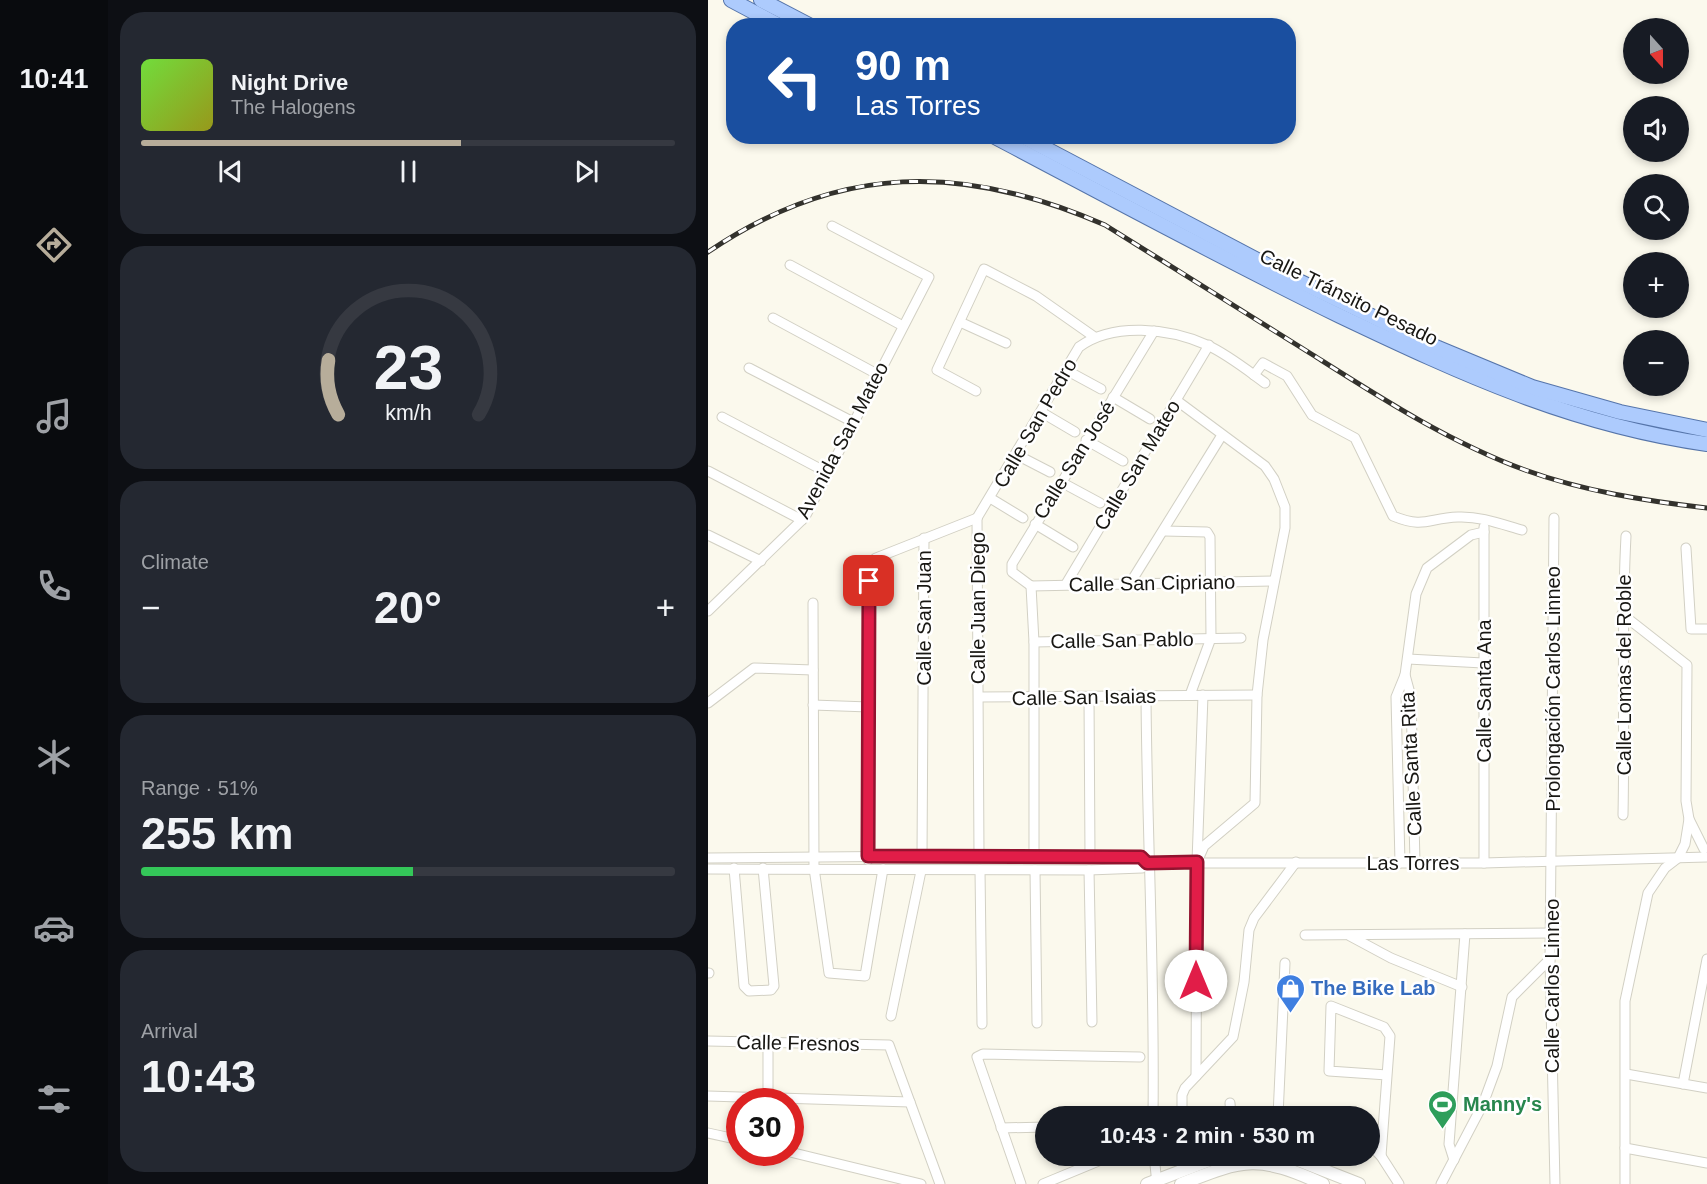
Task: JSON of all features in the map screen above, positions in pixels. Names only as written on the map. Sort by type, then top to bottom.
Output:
[{"type":"main road","points":[[730,0],[765,18]]},
{"type":"main road","points":[[761,0],[796,18]]},
{"type":"main road","name":"Calle Tránsito Pesado","points":[[1008,144],[1281,287],[1454,371],[1512,395],[1604,423],[1707,444]]},
{"type":"main road","name":"Calle Tránsito Pesado","points":[[1037,144],[1280,272],[1438,348],[1533,387],[1620,412],[1707,430]]},
{"type":"main road","points":[[1181,1184],[1231,1165],[1263,1162],[1323,1184]]},
{"type":"main road","points":[[1153,1183],[1193,1166]]},
{"type":"main road","points":[[1317,1166],[1359,1184]]},
{"type":"street","name":"Avenida San Mateo","points":[[708,611],[712,602],[761,561],[802,520],[929,277],[832,226]]},
{"type":"street","points":[[790,265],[903,326]]},
{"type":"street","points":[[976,391],[937,370],[984,269],[1036,296],[1093,336],[1114,332],[1154,331],[1176,334],[1209,345],[1265,383]]},
{"type":"street","points":[[772,318],[877,374]]},
{"type":"street","points":[[960,322],[1006,344]]},
{"type":"street","name":"Calle San José","points":[[1031,586],[1012,572],[1012,564],[1154,331]]},
{"type":"street","name":"Calle San Pedro","points":[[977,518],[1017,455],[1079,347],[1093,336]]},
{"type":"street","name":"Calle San Mateo","points":[[1066,584],[1209,345]]},
{"type":"street","points":[[1254,375],[1263,363],[1283,372],[1312,415],[1355,438],[1394,516],[1412,524],[1456,517],[1484,518],[1522,530]]},
{"type":"street","points":[[749,368],[853,422]]},
{"type":"street","points":[[1066,370],[1101,389]]},
{"type":"street","points":[[1113,397],[1150,419]]},
{"type":"street","points":[[1176,400],[1265,466],[1280,491],[1285,507],[1286,528],[1274,581],[1257,695],[1255,802],[1204,846],[1197,862]]},
{"type":"street","points":[[1041,412],[1075,432]]},
{"type":"street","points":[[722,417],[828,474]]},
{"type":"street","points":[[1129,585],[1222,435]]},
{"type":"street","points":[[1086,440],[1123,461]]},
{"type":"street","points":[[1017,455],[1050,472]]},
{"type":"street","points":[[708,471],[802,520]]},
{"type":"street","points":[[1061,482],[1100,503]]},
{"type":"street","points":[[990,498],[1023,518]]},
{"type":"street","points":[[868,868],[868,565],[876,558],[977,518]]},
{"type":"street","name":"Calle Juan Diego","points":[[977,518],[979,855]]},
{"type":"street","name":"Calle Santa Ana","points":[[1484,518],[1484,863]]},
{"type":"street","name":"Prolongación Carlos Linneo","points":[[1552,860],[1554,518]]},
{"type":"street","points":[[1035,524],[1073,547]]},
{"type":"street","points":[[1164,531],[1207,532],[1210,537],[1211,638],[1190,695]]},
{"type":"street","points":[[1405,675],[1416,594],[1427,568],[1471,535],[1484,532]]},
{"type":"street","points":[[708,535],[761,561]]},
{"type":"street","name":"Calle Lomas del Roble","points":[[1623,815],[1625,745],[1622,614],[1626,536]]},
{"type":"street","name":"Calle San Juan","points":[[922,856],[924,538]]},
{"type":"street","points":[[1686,548],[1691,629],[1707,630]]},
{"type":"street","name":"Calle San Cipriano","points":[[1031,586],[1274,581]]},
{"type":"street","points":[[1031,586],[1034,642],[1034,855]]},
{"type":"street","points":[[813,603],[814,868],[829,973],[865,976],[883,869]]},
{"type":"street","points":[[1622,614],[1687,665],[1686,801],[1689,819],[1704,852]]},
{"type":"street","name":"Calle San Pablo","points":[[1034,642],[1241,638]]},
{"type":"street","points":[[1408,660],[1483,663]]},
{"type":"street","points":[[708,703],[754,668],[813,670]]},
{"type":"street","name":"Calle Santa Rita","points":[[1400,863],[1396,697],[1405,675]]},
{"type":"street","name":"Calle Santa Rita","points":[[1405,675],[1411,697],[1415,863]]},
{"type":"street","points":[[1196,1076],[1197,862],[1203,695]]},
{"type":"street","name":"Calle San Isaias","points":[[979,697],[1257,695]]},
{"type":"street","points":[[1146,696],[1147,863],[1154,1017],[1153,1106]]},
{"type":"street","points":[[1089,697],[1090,856]]},
{"type":"street","points":[[813,705],[869,707]]},
{"type":"street","points":[[1625,1184],[1625,1001],[1648,893],[1665,868],[1678,858],[1685,844],[1689,819]]},
{"type":"street","name":"Las Torres","points":[[1147,863],[1484,863],[1678,858],[1704,852]]},
{"type":"street","points":[[1009,855],[1009,870]]},
{"type":"street","points":[[708,858],[1034,855],[1141,857],[1147,863]]},
{"type":"street","points":[[953,856],[953,870]]},
{"type":"street","name":"Calle Carlos Linneo","points":[[1552,860],[1550,959],[1555,1184]]},
{"type":"street","points":[[1182,1106],[1182,1095],[1196,1076],[1225,1049],[1233,1037],[1240,1012],[1251,924],[1276,885],[1296,862]]},
{"type":"street","points":[[708,869],[1089,870],[1142,868],[1147,863]]},
{"type":"street","points":[[734,868],[744,986],[748,991],[771,990],[774,986],[763,868]]},
{"type":"street","points":[[980,870],[982,1024]]},
{"type":"street","points":[[1035,870],[1037,1023]]},
{"type":"street","points":[[1089,870],[1092,1022]]},
{"type":"street","points":[[891,1017],[921,871]]},
{"type":"street","points":[[1454,1160],[1449,1144],[1465,933]]},
{"type":"street","points":[[1305,935],[1551,933]]},
{"type":"street","points":[[1349,935],[1391,958],[1462,987]]},
{"type":"street","points":[[1441,1184],[1483,1104],[1497,1066],[1512,996],[1550,959]]},
{"type":"street","points":[[1683,1084],[1707,959]]},
{"type":"street","points":[[1278,1106],[1285,963]]},
{"type":"street","points":[[1387,1075],[1329,1071],[1331,1006],[1384,1027],[1389,1032],[1387,1075],[1381,1156],[1400,1184]]},
{"type":"street","name":"Calle Fresnos","points":[[708,1041],[889,1045],[910,1102]]},
{"type":"street","points":[[768,1044],[768,1088]]},
{"type":"street","points":[[1021,1184],[976,1060],[979,1056],[1140,1057]]},
{"type":"street","points":[[1626,1074],[1707,1088]]},
{"type":"street","points":[[708,1096],[726,1097]]},
{"type":"street","points":[[804,1101],[910,1102],[940,1184]]},
{"type":"street","points":[[1001,1128],[1035,1127]]},
{"type":"street","points":[[708,1132],[726,1136]]},
{"type":"street","points":[[1625,1148],[1707,1162]]},
{"type":"street","points":[[804,1155],[921,1184]]},
{"type":"street","points":[[1043,1184],[1086,1166]]},
{"type":"street","points":[[1153,1183],[1154,1166]]},
{"type":"railway","points":[[708,252],[757,223],[805,202],[854,188],[902,182],[952,183],[1001,191],[1053,205],[1105,225],[1390,403],[1442,433],[1497,459],[1547,477],[1592,489],[1707,508]]},
{"type":"place","name":"The Bike Lab","points":[[1290,1014]]},
{"type":"place","name":"Manny's","points":[[1442,1130]]},
{"type":"route","points":[[869,581],[868,856],[1034,855],[1141,857],[1147,863],[1197,862],[1196,981]]}]
